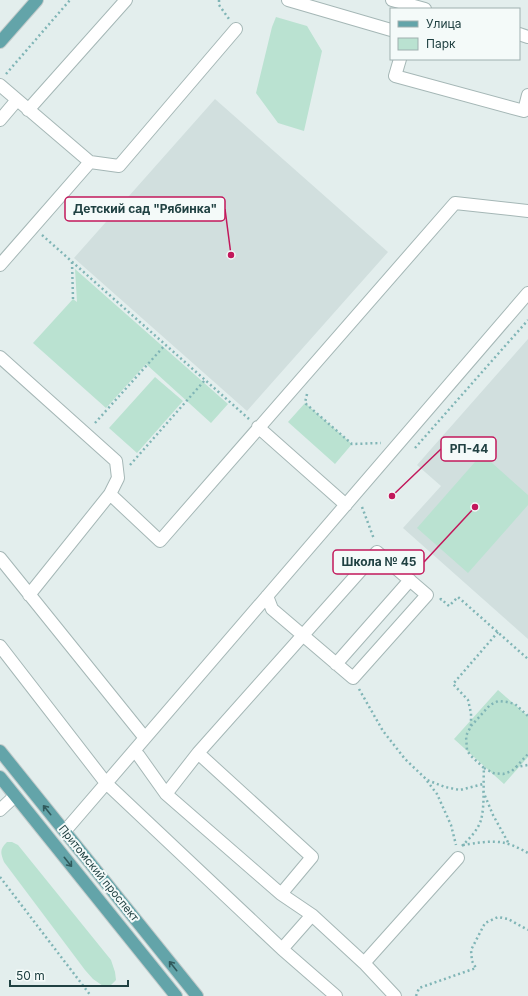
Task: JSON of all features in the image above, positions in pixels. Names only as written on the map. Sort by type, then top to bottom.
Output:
[{"type":"main road","points":[[0,42],[37,0]]},
{"type":"main road","name":"Притомский проспект","points":[[0,751],[197,996]]},
{"type":"main road","name":"Притомский проспект","points":[[0,777],[176,996]]},
{"type":"lane","points":[[28,110],[126,0]]},
{"type":"lane","points":[[288,0],[390,30]]},
{"type":"lane","points":[[392,0],[421,8]]},
{"type":"lane","points":[[2,80],[17,100],[90,162],[119,166],[236,29]]},
{"type":"lane","points":[[400,60],[395,76],[524,111],[528,95]]},
{"type":"lane","points":[[0,120],[17,100]]},
{"type":"lane","points":[[0,265],[90,162]]},
{"type":"lane","points":[[110,494],[160,541],[455,203],[528,211]]},
{"type":"lane","points":[[65,831],[528,293]]},
{"type":"lane","points":[[1,360],[116,461],[118,478],[110,494],[29,595]]},
{"type":"lane","points":[[258,427],[346,505]]},
{"type":"lane","points":[[166,794],[198,754],[303,636],[377,552],[427,595],[353,678],[303,636],[272,608],[267,596]]},
{"type":"lane","points":[[0,558],[145,738]]},
{"type":"lane","points":[[336,664],[410,580]]},
{"type":"lane","points":[[0,646],[106,783],[282,949],[336,996]]},
{"type":"lane","points":[[134,751],[166,794],[281,894],[312,915],[364,963],[395,996]]},
{"type":"lane","points":[[198,754],[312,857],[281,894]]},
{"type":"lane","points":[[0,810],[15,796]]},
{"type":"lane","points":[[364,963],[458,858]]},
{"type":"lane","points":[[282,949],[312,915]]},
{"type":"path","points":[[2,80],[70,0]]},
{"type":"path","points":[[219,0],[219,5],[236,29]]},
{"type":"path","points":[[34,227],[258,427]]},
{"type":"path","points":[[72,262],[73,299]]},
{"type":"path","points":[[86,434],[165,345]]},
{"type":"path","points":[[118,478],[205,380]]},
{"type":"path","points":[[308,390],[305,403],[352,444],[400,442]]},
{"type":"path","points":[[362,506],[377,552]]},
{"type":"path","points":[[427,595],[437,604],[441,599],[449,606],[458,597],[528,659]]},
{"type":"path","points":[[471,726],[471,713],[468,700],[453,684],[498,632]]},
{"type":"path","points":[[353,678],[383,731],[405,759],[427,780],[437,794],[451,825],[457,849],[473,835],[481,821],[483,808],[484,768]]},
{"type":"path","points":[[528,716],[515,704],[498,701],[490,705],[471,726],[466,736],[467,750],[470,755],[484,768],[494,773],[503,774],[512,771],[528,754]]},
{"type":"path","points":[[516,767],[528,765]]},
{"type":"path","points":[[427,780],[445,787],[460,790],[483,784]]},
{"type":"path","points":[[483,790],[493,815],[509,844]]},
{"type":"path","points":[[463,845],[490,842],[504,843],[517,847],[528,853]]},
{"type":"path","points":[[0,877],[91,996]]},
{"type":"path","points":[[416,996],[419,988],[476,968],[472,961],[471,950],[486,923],[498,917],[508,919],[528,930]]},
{"type":"shaded area","points":[[215,99],[388,252],[247,411],[74,258]]},
{"type":"shaded area","points":[[528,339],[528,639],[403,528],[441,486],[417,465]]},
{"type":"green space","points":[[276,17],[307,26],[322,51],[304,131],[278,123],[256,93],[272,27]]},
{"type":"green space","points":[[75,269],[228,404],[211,423],[146,364],[106,408],[33,343],[73,299],[77,302]]},
{"type":"green space","points":[[155,377],[183,401],[137,453],[109,428]]},
{"type":"green space","points":[[305,403],[352,444],[335,464],[288,422]]},
{"type":"green space","points":[[482,454],[528,495],[528,505],[468,573],[417,528]]},
{"type":"green space","points":[[498,690],[528,716],[528,757],[504,784],[454,739]]},
{"type":"green space","points":[[7,842],[12,842],[18,845],[111,960],[116,980],[110,986],[103,986],[93,979],[85,970],[4,862],[1,851]]},
{"type":"place","name":"Детский сад \"Рябинка\"","points":[[231,255]]},
{"type":"place","name":"РП-44","points":[[392,496]]},
{"type":"place","name":"Школа № 45","points":[[475,507]]}]
